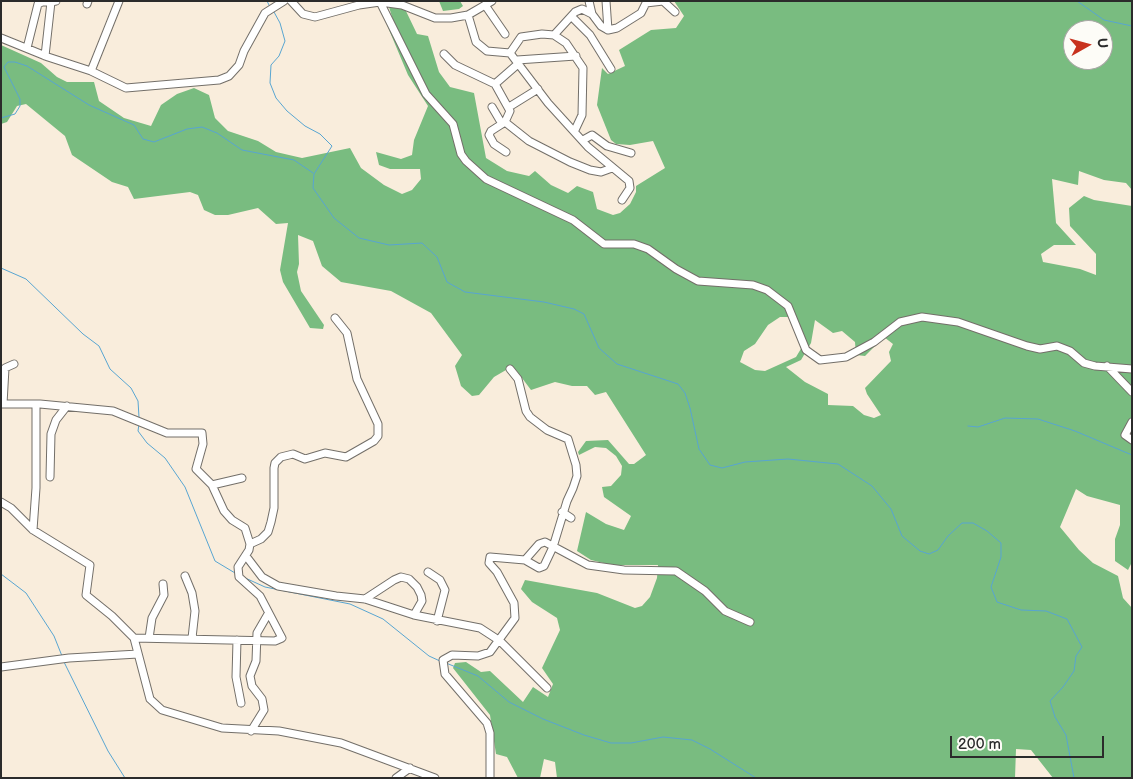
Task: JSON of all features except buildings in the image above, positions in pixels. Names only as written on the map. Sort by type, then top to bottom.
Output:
[{"type":"street","points":[[91,71],[119,1]]},
{"type":"street","points":[[291,1],[303,14],[315,17],[378,2],[402,5],[435,18],[468,15],[480,5],[492,1]]},
{"type":"street","points":[[554,35],[577,10],[576,1]]},
{"type":"street","points":[[589,1],[592,14]]},
{"type":"street","points":[[606,1],[608,30]]},
{"type":"street","points":[[577,10],[586,9],[601,26],[608,30],[617,28],[642,13],[646,3],[663,1],[675,12]]},
{"type":"street","points":[[27,48],[38,4],[53,2],[45,56]]},
{"type":"street","points":[[1,38],[45,56],[91,71],[126,88],[224,78],[232,74],[239,65],[247,46],[268,11],[281,2]]},
{"type":"street","points":[[378,2],[426,94],[453,124],[461,154],[486,179],[573,220],[604,244],[634,244],[648,249],[676,269],[698,281],[753,284],[767,290],[788,306],[802,341],[813,357],[820,360],[846,357],[874,342],[900,322],[922,316],[958,322],[1040,349],[1057,346],[1084,362],[1132,369]]},
{"type":"street","points":[[480,5],[504,34]]},
{"type":"street","points":[[468,15],[473,35],[482,47],[487,51],[510,53],[556,112],[612,168],[630,183],[630,188],[622,200]]},
{"type":"street","points":[[572,17],[590,35],[611,69]]},
{"type":"street","points":[[510,53],[521,37],[542,34],[554,35],[566,43],[583,68],[582,114],[575,130]]},
{"type":"street","points":[[444,54],[455,65],[495,84],[509,107],[510,116],[504,123],[491,131],[489,135],[494,144],[506,152]]},
{"type":"street","points":[[495,84],[518,62],[576,56]]},
{"type":"street","points":[[509,107],[538,89]]},
{"type":"street","points":[[492,107],[504,123],[530,141],[570,162],[601,172],[612,168]]},
{"type":"street","points":[[583,140],[592,136],[607,146],[631,153]]},
{"type":"street","points":[[250,544],[261,540],[268,532],[274,508],[274,468],[275,463],[281,456],[288,454],[305,459],[325,453],[346,457],[374,441],[378,436],[378,424],[357,379],[347,333],[335,318]]},
{"type":"street","points":[[14,364],[5,368],[2,404],[36,404],[113,411],[167,433],[202,433],[204,444],[196,469],[212,485],[224,511],[232,520],[245,528],[250,544],[246,556],[240,562],[238,574],[260,596],[282,638],[275,641],[134,638]]},
{"type":"street","points":[[1107,366],[1132,392]]},
{"type":"street","points":[[490,778],[490,733],[487,723],[445,674],[443,663],[452,655],[483,655],[490,652],[500,641],[515,618],[515,609],[497,572],[488,560],[494,556],[525,560],[542,568],[553,547],[562,512],[577,476],[574,453],[564,436],[547,430],[530,417],[526,411],[518,379],[510,369]]},
{"type":"street","points":[[33,530],[36,488],[36,404]]},
{"type":"street","points":[[50,477],[51,434],[56,420],[67,406]]},
{"type":"street","points":[[1132,422],[1125,436],[1132,440]]},
{"type":"street","points":[[212,485],[242,478]]},
{"type":"street","points":[[1,502],[11,508],[33,530],[90,565],[86,595],[112,616],[134,638],[150,699],[158,707],[222,728],[250,731],[279,731],[341,742],[435,778]]},
{"type":"street","points":[[562,512],[571,518]]},
{"type":"street","points":[[525,560],[541,542],[549,544],[588,566],[624,570],[676,571],[705,591],[725,611],[750,622]]},
{"type":"street","points":[[246,556],[262,577],[278,586],[365,599],[414,615],[480,628],[500,641],[546,688]]},
{"type":"street","points":[[428,572],[440,580],[445,590],[437,620]]},
{"type":"street","points":[[185,576],[195,611],[192,638]]},
{"type":"street","points":[[365,599],[394,580],[401,577],[409,579],[417,587],[422,601],[414,615]]},
{"type":"street","points":[[149,638],[152,618],[164,595],[163,584]]},
{"type":"street","points":[[250,731],[264,710],[262,700],[252,686],[250,676],[256,661],[255,640],[268,614]]},
{"type":"street","points":[[237,640],[236,677],[242,702]]},
{"type":"street","points":[[1,667],[57,659],[138,654]]},
{"type":"street","points":[[396,778],[410,768]]},
{"type":"green space","points":[[439,1],[460,1],[463,6],[459,9],[443,11]]},
{"type":"green space","points":[[674,1],[1132,1],[1132,190],[1126,183],[1104,180],[1079,171],[1078,185],[1052,179],[1056,223],[1076,245],[1054,245],[1041,254],[1043,262],[1080,269],[1096,275],[1096,254],[1070,226],[1069,208],[1084,196],[1094,200],[1132,206],[1132,562],[1128,570],[1115,561],[1115,539],[1120,525],[1120,505],[1087,496],[1076,489],[1060,527],[1079,550],[1093,563],[1118,576],[1123,598],[1132,608],[1132,778],[1053,778],[1031,750],[1016,749],[1015,778],[557,778],[555,762],[544,759],[540,778],[518,778],[507,757],[496,754],[490,715],[453,668],[455,663],[466,662],[481,672],[490,671],[523,702],[533,687],[548,697],[553,684],[542,668],[560,630],[557,618],[532,602],[521,589],[525,580],[597,593],[635,608],[642,606],[650,597],[657,578],[658,565],[612,565],[591,560],[577,551],[586,512],[606,524],[624,530],[631,516],[604,497],[602,487],[611,486],[621,475],[622,466],[616,456],[606,448],[595,447],[579,455],[578,452],[586,441],[608,440],[629,464],[634,464],[646,455],[606,392],[595,395],[587,386],[572,386],[555,382],[531,390],[516,370],[506,370],[494,377],[479,395],[472,396],[461,386],[455,366],[462,355],[431,313],[391,291],[341,282],[322,266],[313,241],[298,235],[299,264],[297,272],[301,291],[324,325],[323,329],[310,328],[283,282],[280,270],[288,223],[276,224],[258,208],[228,215],[215,215],[204,210],[198,195],[190,192],[134,199],[128,187],[112,182],[72,155],[65,136],[26,104],[17,106],[7,122],[1,124],[1,45],[41,63],[57,77],[67,82],[94,82],[99,101],[124,118],[151,126],[161,105],[177,94],[194,88],[209,95],[215,118],[228,131],[258,141],[276,152],[302,158],[350,148],[361,168],[384,185],[402,194],[412,190],[421,179],[420,169],[390,169],[379,165],[376,152],[401,159],[412,155],[414,140],[428,106],[408,75],[387,25],[393,20],[389,7],[405,9],[417,34],[428,36],[439,72],[450,87],[474,93],[486,158],[507,171],[529,176],[535,171],[551,185],[568,193],[577,186],[593,192],[597,209],[613,215],[620,213],[630,204],[636,192],[636,186],[665,168],[653,141],[630,145],[616,144],[611,140],[597,105],[602,68],[608,74],[625,66],[619,50],[651,30],[676,28],[684,16]],"holes":[[[780,317],[789,317],[802,347],[796,357],[765,371],[755,370],[740,362],[744,351],[755,344],[768,325]],[[815,320],[833,333],[842,331],[855,342],[856,355],[865,356],[884,337],[893,344],[889,352],[891,361],[865,388],[881,415],[874,418],[864,415],[853,406],[828,405],[828,394],[805,382],[786,367],[801,360],[811,343]]]},
{"type":"waterway","points":[[267,1],[270,7]]},
{"type":"waterway","points":[[1077,1],[1104,20],[1132,26]]},
{"type":"waterway","points":[[274,12],[280,23],[285,41],[279,56],[271,65],[270,83],[276,98],[287,111],[305,126],[320,134],[332,146],[314,174],[313,188],[334,218],[359,238],[389,245],[422,243],[437,257],[447,282],[465,292],[544,302],[574,309],[584,314],[599,348],[617,364],[678,384],[685,393],[690,408],[699,449],[710,465],[722,468],[745,462],[788,459],[838,464],[872,486],[891,509],[902,536],[920,551],[929,554],[938,550],[948,536],[962,523],[973,523],[987,531],[1001,543],[1001,557],[991,587],[997,602],[1021,610],[1046,611],[1067,619],[1082,647],[1076,656],[1074,671],[1050,701],[1055,717],[1066,735],[1074,778]]},
{"type":"waterway","points":[[1,118],[15,114],[20,106],[20,99],[4,67],[8,62],[15,62],[27,66],[89,105],[134,125],[143,139],[154,142],[187,129],[202,127],[217,133],[242,150],[294,160],[313,173]]},
{"type":"waterway","points":[[1,268],[26,279],[83,334],[99,346],[110,369],[131,388],[138,401],[139,417]]},
{"type":"waterway","points":[[968,426],[978,427],[1005,418],[1038,419],[1075,431],[1132,455]]},
{"type":"waterway","points":[[139,424],[138,431],[147,443],[165,458],[185,487],[215,561],[235,573]]},
{"type":"waterway","points":[[1,574],[26,593],[54,636],[62,656]]},
{"type":"waterway","points":[[243,577],[265,587],[350,604],[383,619],[429,656],[440,661]]},
{"type":"waterway","points":[[64,662],[108,751],[125,778]]},
{"type":"waterway","points":[[446,663],[478,676],[509,702],[543,719],[584,735],[611,743],[631,743],[663,737],[692,740],[756,778]]}]
